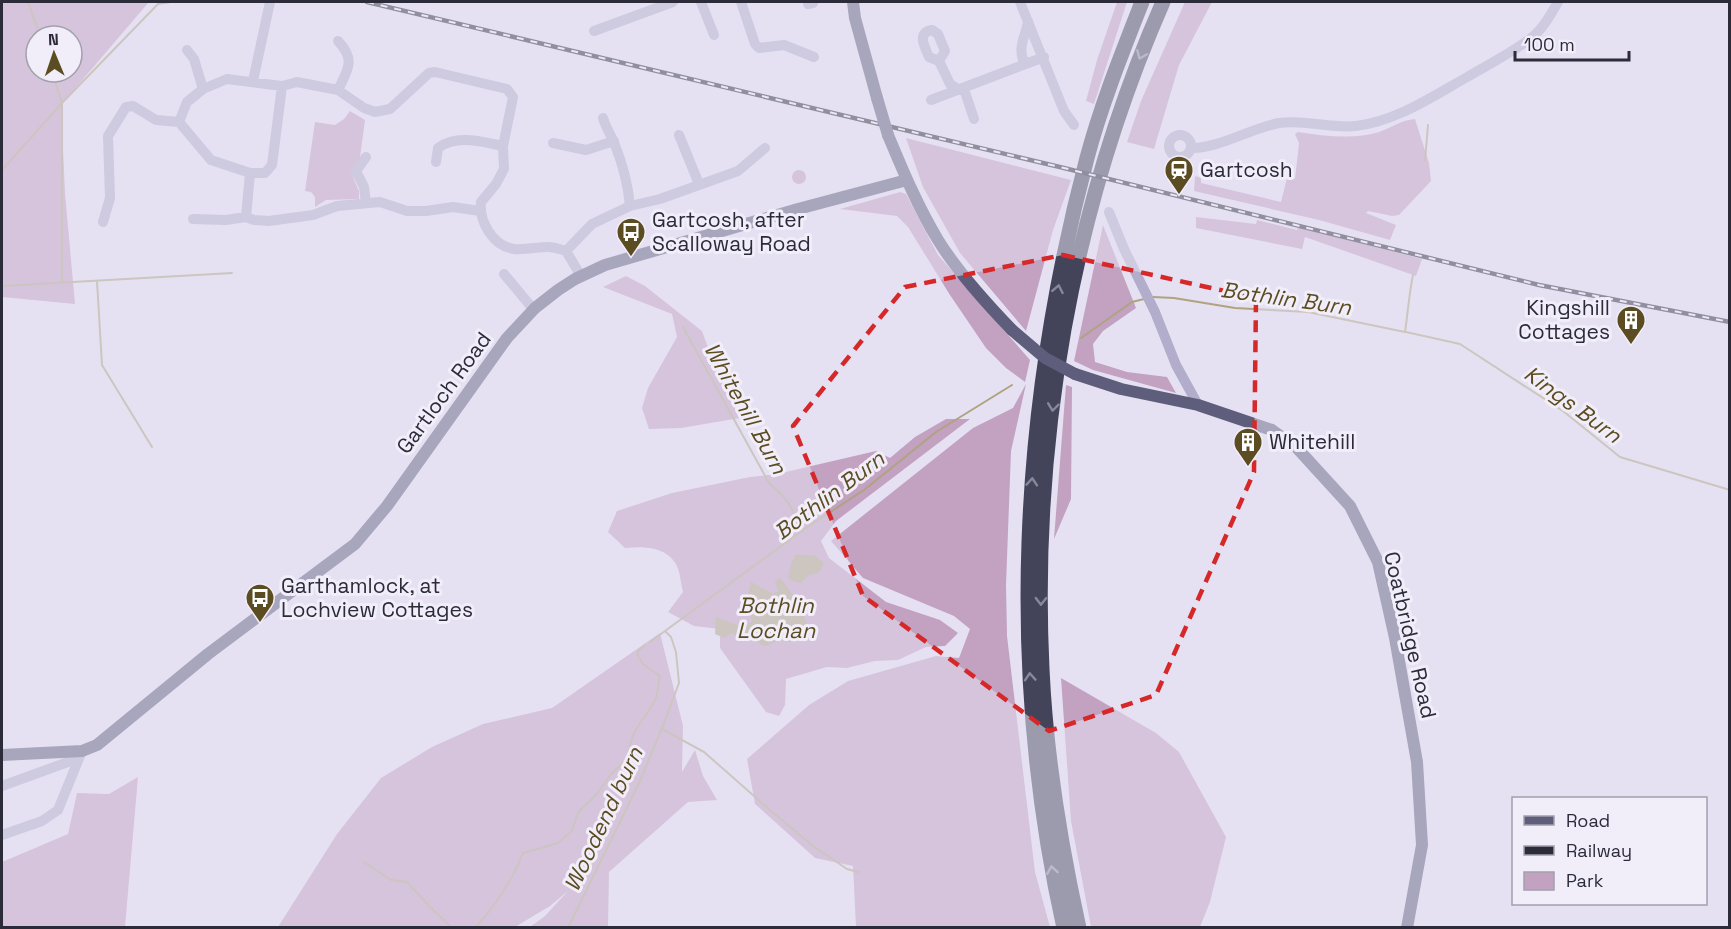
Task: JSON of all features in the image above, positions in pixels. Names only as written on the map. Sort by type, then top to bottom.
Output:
[{"type":"highway","points":[[1064,927],[1054,882],[1039,789],[1030,679],[1028,550],[1034,453],[1040,394],[1053,318],[1087,156],[1117,64],[1142,2]]},
{"type":"highway","points":[[1079,927],[1068,880],[1053,789],[1042,669],[1041,550],[1047,455],[1064,332],[1080,252],[1104,162],[1133,75],[1165,2]]},
{"type":"main road","name":"Coatbridge Road","points":[[853,2],[857,27],[888,135],[907,180],[939,242],[986,303],[1012,330],[1045,358],[1075,374],[1121,389],[1198,405],[1272,430],[1297,448],[1350,506],[1378,562],[1395,638],[1417,762],[1422,845],[1407,927]]},
{"type":"main road","name":"Gartloch Road","points":[[2,755],[80,754],[97,745],[208,654],[355,544],[387,506],[507,338],[534,310],[558,290],[580,276],[605,265],[907,180]]},
{"type":"street","points":[[253,81],[270,2]]},
{"type":"street","points":[[594,31],[673,2]]},
{"type":"street","points":[[701,2],[714,35]]},
{"type":"street","points":[[741,2],[755,44],[759,48],[784,45],[801,49],[814,57]]},
{"type":"street","points":[[1020,2],[1064,111],[1074,125]]},
{"type":"street","points":[[1191,148],[1209,145],[1268,125],[1286,122],[1355,126],[1383,120],[1410,109],[1532,38],[1558,2]]},
{"type":"street","points":[[1028,21],[1020,51],[1023,60],[1029,63]]},
{"type":"street","points":[[338,41],[350,58],[338,90]]},
{"type":"street","points":[[187,50],[194,59],[202,89]]},
{"type":"street","points":[[931,100],[1044,57]]},
{"type":"street","points":[[939,61],[950,84],[962,89],[974,119]]},
{"type":"street","points":[[179,122],[187,102],[202,89],[227,79],[282,86],[297,82],[338,90],[364,108],[375,112],[390,109],[429,73],[435,72],[507,89],[512,92],[513,97],[503,146],[504,169],[496,184],[481,202],[480,212],[485,227],[502,244],[514,249],[551,247],[566,251],[580,276]]},
{"type":"street","points":[[103,222],[110,198],[108,136],[126,107],[133,106],[156,120],[179,122],[211,160],[250,173],[265,173],[272,165],[282,86]]},
{"type":"street","points":[[603,118],[627,178],[630,206]]},
{"type":"street","points":[[679,135],[699,184]]},
{"type":"street","points":[[436,162],[438,148],[443,144],[471,139],[503,146]]},
{"type":"street","points":[[553,143],[586,150],[614,141]]},
{"type":"street","points":[[566,251],[592,224],[630,206],[660,199],[738,171],[765,148]]},
{"type":"street","points":[[366,157],[356,171],[364,187],[366,203]]},
{"type":"street","points":[[246,217],[250,173]]},
{"type":"street","points":[[193,219],[226,220],[246,217],[269,221],[313,215],[337,206],[380,202],[407,211],[453,207],[480,212]]},
{"type":"street","points":[[1109,212],[1124,249],[1155,312],[1176,365],[1198,405]]},
{"type":"street","points":[[504,274],[534,310]]},
{"type":"street","points":[[2,786],[80,754]]},
{"type":"street","points":[[7,834],[42,821],[58,810],[80,754]]},
{"type":"highlighted area","points":[[1063,255],[1256,298],[1254,472],[1156,695],[1049,731],[863,596],[793,426],[905,287]]},
{"type":"green space","points":[[2,2],[149,2],[84,78],[84,24],[24,24],[24,84],[79,84],[61,105],[65,193],[75,304],[2,297]]},
{"type":"green space","points":[[1117,2],[1127,2],[1094,104],[1086,101]]},
{"type":"green space","points":[[1185,2],[1212,2],[1179,65],[1154,149],[1127,142],[1141,101]]},
{"type":"green space","points":[[350,111],[365,120],[360,157],[353,177],[359,191],[359,199],[326,200],[315,207],[315,197],[311,192],[305,191],[315,122],[335,125]]},
{"type":"green space","points":[[1415,119],[1429,163],[1431,181],[1399,215],[1392,216],[1368,211],[1366,213],[1396,225],[1390,240],[1319,220],[1194,191],[1195,176],[1201,178],[1201,183],[1281,202],[1288,174],[1295,179],[1299,143],[1295,134],[1298,132],[1329,136],[1359,136],[1379,132],[1401,122]]},
{"type":"green space","points":[[906,138],[1071,180],[1053,230],[1026,331],[960,253],[923,187]]},
{"type":"green space","points":[[796,170],[802,170],[806,177],[802,184],[796,184],[792,180],[792,174]]},
{"type":"green space","points":[[900,192],[906,194],[938,255],[1030,360],[1025,382],[1006,368],[986,348],[908,227],[897,216],[840,209]]},
{"type":"green space","points":[[1196,217],[1256,224],[1257,220],[1297,230],[1298,227],[1422,259],[1416,276],[1305,237],[1302,249],[1196,228]]},
{"type":"green space","points":[[1103,225],[1136,308],[1103,331],[1093,344],[1095,362],[1127,372],[1167,377],[1176,393],[1093,370],[1074,361]]},
{"type":"green space","points":[[626,276],[645,286],[702,331],[715,367],[740,418],[681,428],[649,429],[642,408],[648,388],[677,337],[672,314],[603,287]]},
{"type":"green space","points":[[1026,384],[1011,451],[1006,585],[1007,636],[1035,872],[1050,927],[856,927],[853,866],[815,858],[755,804],[747,759],[809,705],[848,681],[936,656],[959,658],[970,629],[954,616],[863,578],[831,541],[973,428],[1013,408]]},
{"type":"green space","points":[[1066,385],[1072,387],[1071,499],[1054,539]]},
{"type":"green space","points":[[946,419],[970,419],[836,521],[821,541],[829,558],[886,602],[940,620],[958,633],[945,646],[926,647],[898,660],[875,661],[847,668],[827,667],[786,679],[785,705],[779,716],[766,712],[720,648],[720,629],[694,626],[668,612],[683,592],[676,564],[671,558],[653,548],[625,548],[608,532],[617,511],[672,493],[750,477],[777,474],[876,451],[890,458],[915,437]]},
{"type":"green space","points":[[660,633],[683,726],[682,772],[695,750],[703,776],[717,800],[688,802],[609,872],[608,927],[530,927],[545,916],[568,891],[550,906],[515,927],[278,927],[337,834],[381,778],[432,747],[483,724],[552,708]]},
{"type":"green space","points":[[1061,678],[1156,733],[1179,752],[1226,837],[1210,902],[1200,927],[1091,927],[1071,821]]},
{"type":"green space","points":[[138,777],[125,927],[2,927],[2,862],[68,834],[77,793],[109,794]]},
{"type":"water","points":[[795,555],[814,555],[824,563],[819,573],[809,575],[801,583],[793,581],[788,578]]},
{"type":"water","name":"Bothlin Lochan","points":[[780,578],[803,613],[809,636],[794,641],[778,640],[763,646],[751,639],[732,633],[724,638],[715,634],[716,617],[740,626],[752,622],[747,601],[751,582],[773,594],[778,591],[775,581]]},
{"type":"waterway","points":[[28,2],[36,24]]},
{"type":"waterway","points":[[2,170],[62,103],[158,4],[171,2]]},
{"type":"waterway","points":[[56,84],[62,103],[62,282]]},
{"type":"waterway","name":"Bothlin Burn","points":[[1425,161],[1428,125]]},
{"type":"waterway","points":[[2,286],[232,273]]},
{"type":"waterway","name":"Bothlin Burn","points":[[1153,297],[1174,298],[1235,308],[1308,312],[1405,332],[1413,275]]},
{"type":"waterway","points":[[97,281],[102,365],[152,447]]},
{"type":"waterway","name":"Bothlin Burn","points":[[1081,338],[1132,302],[1144,299]]},
{"type":"waterway","name":"Whitehill Burn","points":[[683,327],[769,483],[787,502],[796,522],[803,530]]},
{"type":"waterway","name":"Kings Burn","points":[[1406,332],[1460,344],[1563,411],[1620,457],[1730,490]]},
{"type":"waterway","name":"Bothlin Burn","points":[[650,642],[803,530],[864,490],[936,432],[1012,385]]},
{"type":"waterway","name":"Woodend burn","points":[[568,928],[640,781],[679,683],[676,652],[671,637],[666,632]]},
{"type":"waterway","name":"Bothlin Burn","points":[[475,928],[503,892],[523,853],[558,843],[571,832],[579,811],[596,795],[613,772],[629,758],[633,735],[655,701],[660,676],[643,664],[638,656],[638,651],[645,645]]},
{"type":"waterway","points":[[662,729],[704,752],[813,846],[847,869],[858,872]]},
{"type":"waterway","points":[[364,862],[391,880],[407,882],[452,928]]},
{"type":"railway","points":[[367,2],[1064,168],[1539,285],[1730,322]]},
{"type":"place","name":"Gartcosh","points":[[1179,196]]},
{"type":"place","name":"Gartcosh, after Scalloway Road","points":[[631,258]]},
{"type":"place","name":"Kingshill Cottages","points":[[1631,346]]},
{"type":"place","name":"Whitehill","points":[[1248,468]]},
{"type":"place","name":"Garthamlock, at Lochview Cottages","points":[[260,624]]}]
